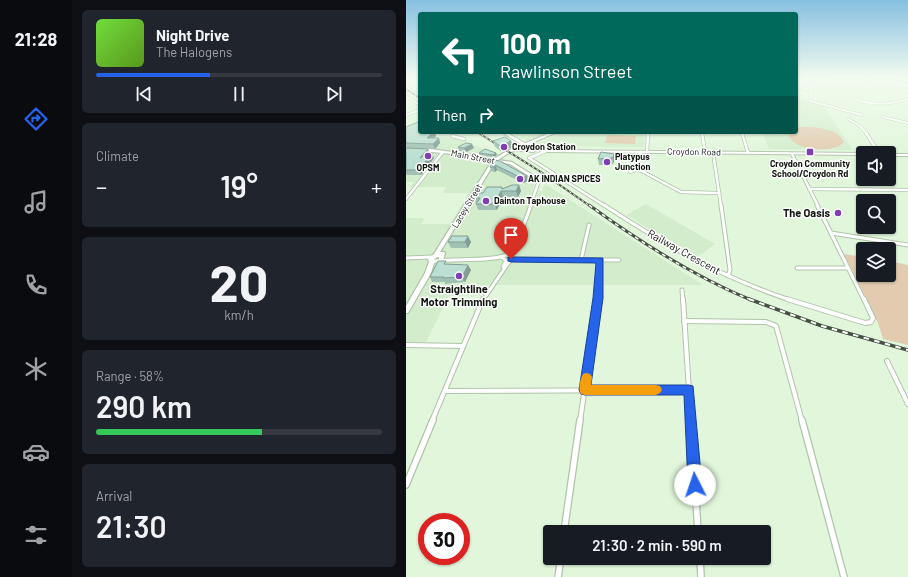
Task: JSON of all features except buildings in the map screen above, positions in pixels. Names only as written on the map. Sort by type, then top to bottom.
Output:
[{"type":"main road","name":"Croydon Road","points":[[506,134],[533,149],[546,151],[856,154]]},
{"type":"main road","points":[[519,150],[546,151]]},
{"type":"main road","points":[[896,155],[908,155]]},
{"type":"street","points":[[819,104],[862,115]]},
{"type":"street","points":[[406,115],[418,111]]},
{"type":"street","points":[[883,117],[908,125]]},
{"type":"street","points":[[848,119],[862,126],[869,135],[869,141],[873,146]]},
{"type":"street","points":[[495,162],[506,153],[550,134]]},
{"type":"street","points":[[647,152],[648,134]]},
{"type":"street","points":[[702,134],[705,152]]},
{"type":"street","points":[[743,134],[748,153]]},
{"type":"street","points":[[452,136],[464,139]]},
{"type":"street","points":[[495,162],[519,150],[525,145]]},
{"type":"street","name":"Main Street","points":[[413,150],[436,150],[442,153],[452,153],[515,165],[536,179]]},
{"type":"street","name":"Railway Crescent","points":[[546,151],[529,158],[692,258],[728,276],[811,307],[865,323],[871,322],[873,318],[848,268]]},
{"type":"street","points":[[638,169],[640,152]]},
{"type":"street","points":[[712,152],[730,270],[728,276]]},
{"type":"street","points":[[406,199],[442,153]]},
{"type":"street","points":[[792,154],[848,268],[797,268]]},
{"type":"street","points":[[506,156],[506,163]]},
{"type":"street","name":"Lacey Street","points":[[437,259],[443,246],[491,166],[495,162]]},
{"type":"street","points":[[630,172],[638,169],[681,192],[718,193]]},
{"type":"street","points":[[406,258],[454,259],[502,257],[508,254],[517,239],[539,185],[539,181],[536,179]]},
{"type":"street","points":[[809,188],[908,190]]},
{"type":"street","points":[[582,260],[589,225]]},
{"type":"street","points":[[831,233],[908,245]]},
{"type":"street","points":[[508,254],[511,259]]},
{"type":"street","points":[[502,257],[506,261],[502,270]]},
{"type":"street","points":[[406,311],[437,259]]},
{"type":"street","points":[[511,259],[619,260]]},
{"type":"street","points":[[406,485],[484,297],[511,259]]},
{"type":"street","points":[[565,525],[598,298],[600,260]]},
{"type":"street","points":[[682,290],[698,525]]},
{"type":"street","points":[[684,321],[766,322],[776,326],[844,577]]},
{"type":"street","points":[[406,346],[463,346]]},
{"type":"street","points":[[887,360],[908,404]]},
{"type":"street","points":[[446,391],[689,390]]},
{"type":"street","points":[[558,577],[560,565]]},
{"type":"street","points":[[700,565],[701,577]]},
{"type":"shaded area","points":[[798,104],[819,104],[823,105],[853,150],[769,149],[763,134],[798,134]]},
{"type":"shaded area","points":[[798,128],[825,129],[836,133],[844,142],[839,146],[831,148],[813,149],[804,147],[796,144],[789,134],[798,134]]},
{"type":"shaded area","points":[[514,134],[545,134],[528,141]]},
{"type":"shaded area","points":[[558,134],[645,134],[644,147],[537,146],[536,144]]},
{"type":"shaded area","points":[[607,135],[636,136],[635,144],[605,143]]},
{"type":"shaded area","points":[[436,137],[461,138],[476,146],[499,154],[490,162],[508,166],[516,164],[538,179],[532,191],[542,191],[545,184],[703,285],[488,285],[481,295],[449,296],[426,342],[406,343],[406,218],[425,218],[421,224],[450,224],[469,193],[443,193],[446,187],[410,187],[414,182],[406,182],[406,140],[424,140]]},
{"type":"shaded area","points":[[646,204],[715,244],[697,257],[626,215]]},
{"type":"shaded area","points":[[844,254],[856,256],[856,278]]},
{"type":"shaded area","points":[[896,262],[908,265],[908,345],[883,339],[878,323],[858,282],[896,282]]},
{"type":"railway","points":[[480,134],[541,172],[590,206]]},
{"type":"railway","points":[[589,205],[667,257],[729,291],[751,300]]},
{"type":"railway","points":[[749,299],[822,326],[908,350]]},
{"type":"slow traffic","points":[[586,377],[585,390],[656,390]]},
{"type":"place","name":"Croydon Station","points":[[504,147]]},
{"type":"place","name":"Croydon Community School/Croydon Rd","points":[[810,152]]},
{"type":"place","name":"OPSM","points":[[428,156]]},
{"type":"place","name":"Platypus Junction","points":[[607,162]]},
{"type":"place","name":"AK INDIAN SPICES","points":[[520,179]]},
{"type":"place","name":"Dainton Taphouse","points":[[486,201]]},
{"type":"place","name":"The Oasis","points":[[838,213]]},
{"type":"place","name":"Straightline Motor Trimming","points":[[459,276]]},
{"type":"route","points":[[511,259],[600,260],[598,298],[585,390],[689,390],[695,485]]}]
